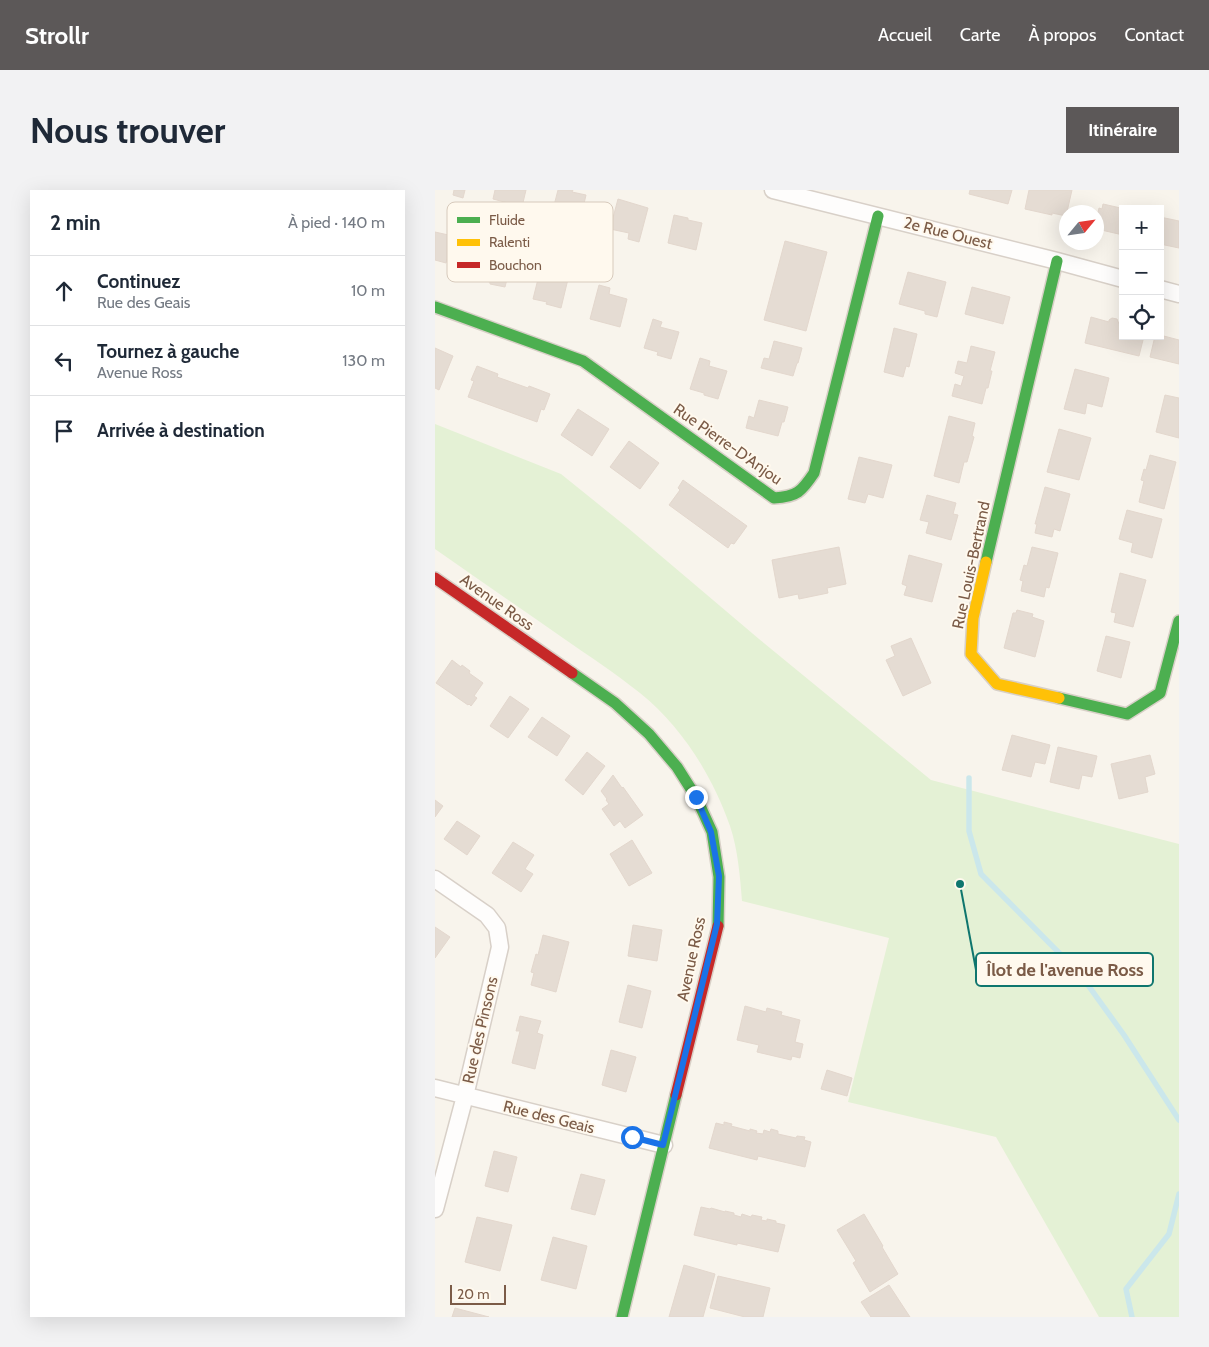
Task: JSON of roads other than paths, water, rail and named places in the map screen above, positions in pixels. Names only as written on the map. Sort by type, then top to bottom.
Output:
[{"type":"street","name":"2e Rue Ouest","points":[[773,190],[1119,278]]},
{"type":"street","name":"Rue Pierre-D'Anjou","points":[[435,307],[583,362],[774,498],[789,498],[803,490],[815,473],[878,216]]},
{"type":"street","name":"Rue Louis-Bertrand","points":[[1057,261],[973,618],[971,654],[997,684],[1127,714],[1160,693],[1179,621]]},
{"type":"street","points":[[1164,290],[1179,294]]},
{"type":"street","name":"Avenue Ross","points":[[435,578],[615,703],[649,734],[682,774],[696,797],[711,832],[719,876],[717,924],[621,1317]]},
{"type":"street","name":"Rue des Pinsons","points":[[435,879],[487,915],[497,928],[499,947],[465,1096],[435,1209]]},
{"type":"street","name":"Rue des Geais","points":[[435,1088],[663,1145]]},
{"type":"waterway","points":[[969,778],[969,831],[981,874],[1080,974],[1124,1035],[1179,1120]]},
{"type":"waterway","points":[[1132,1317],[1126,1289],[1169,1234],[1179,1194]]},
{"type":"place","name":"Îlot de l'avenue Ross","points":[[960,884]]}]
